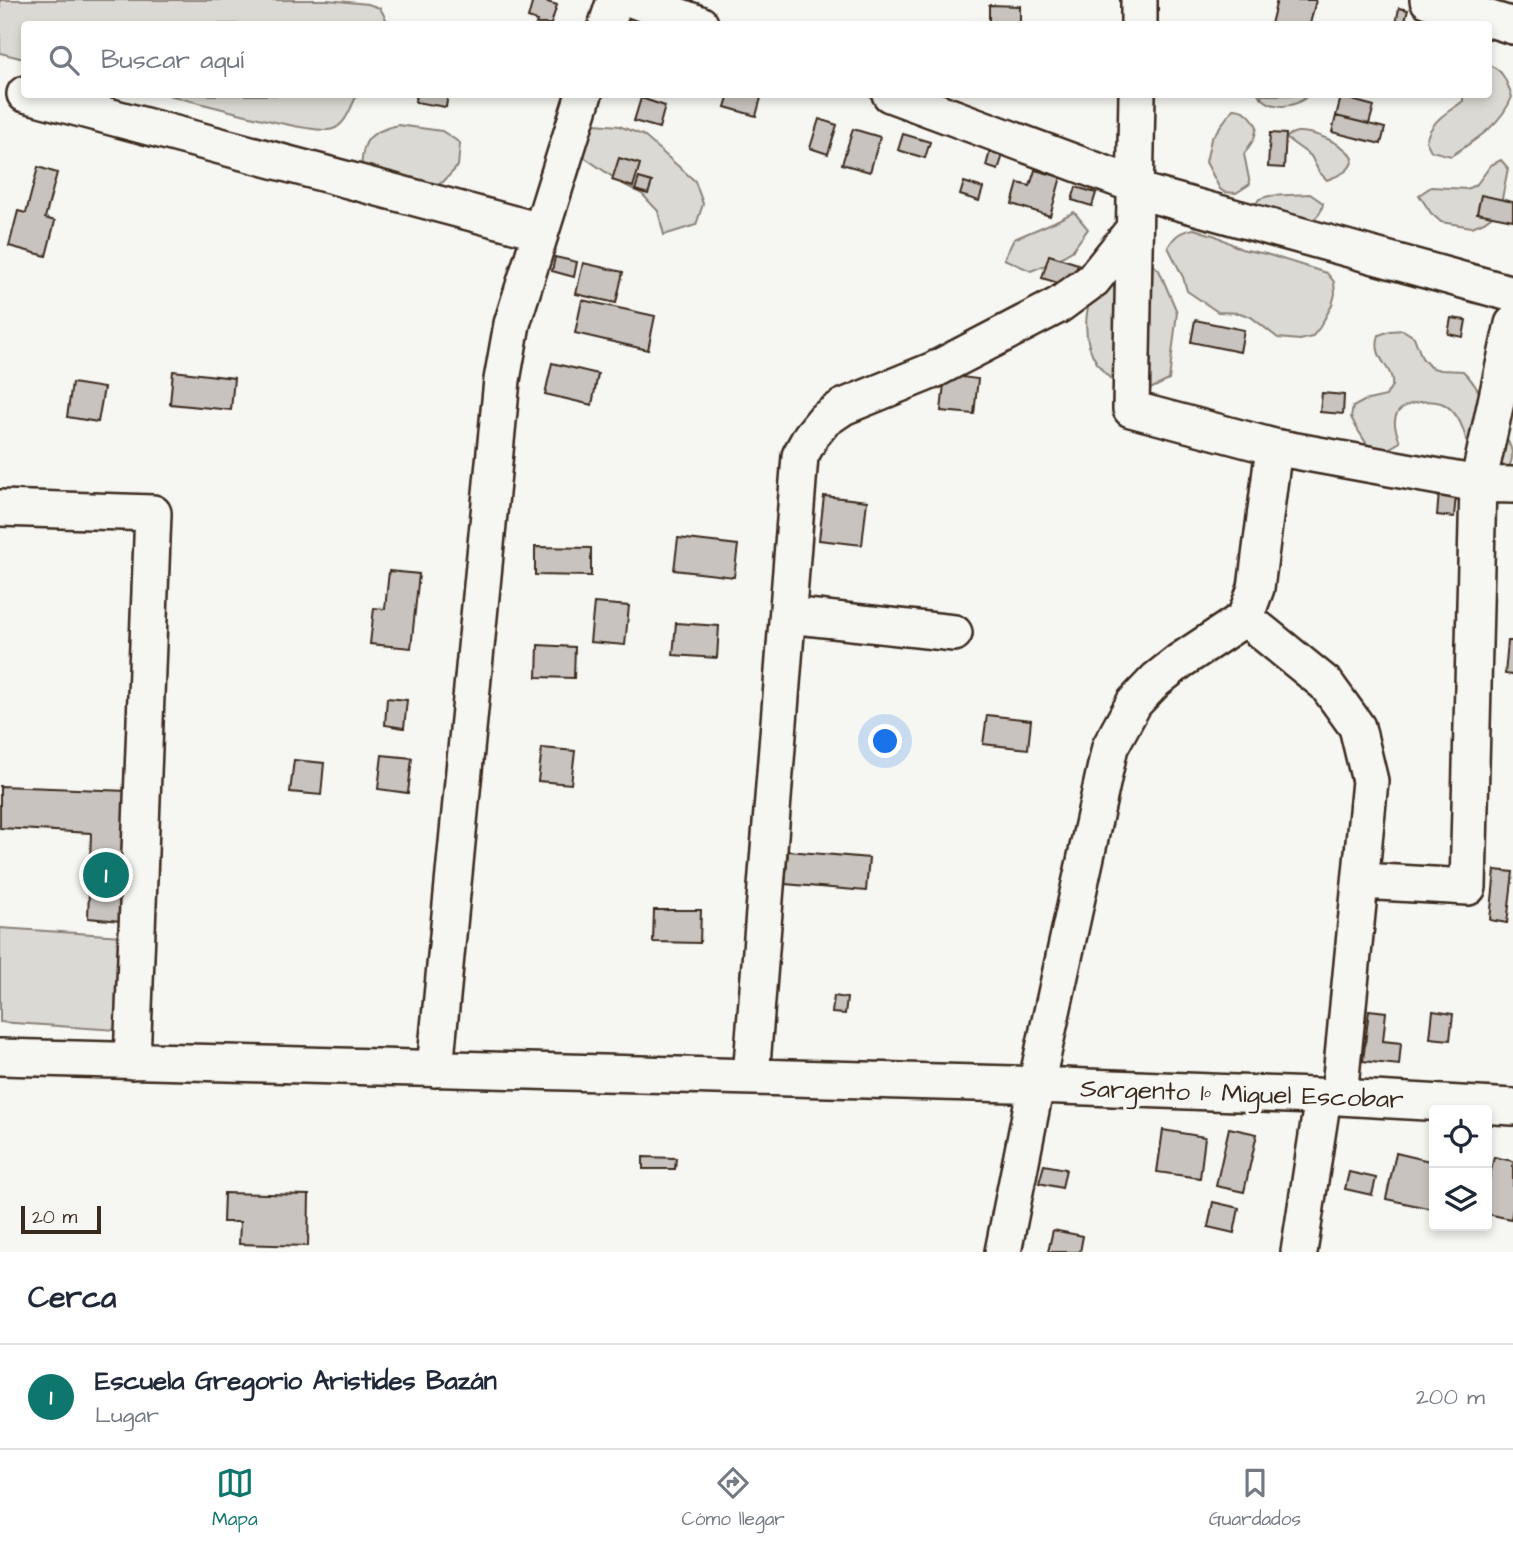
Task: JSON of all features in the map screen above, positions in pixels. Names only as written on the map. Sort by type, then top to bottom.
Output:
[{"type":"street","points":[[608,21],[615,0]]},
{"type":"street","points":[[634,0],[693,21]]},
{"type":"street","points":[[1139,0],[1139,21]]},
{"type":"street","points":[[1427,0],[1513,26]]},
{"type":"street","points":[[0,88],[21,93]]},
{"type":"street","points":[[40,98],[540,231]]},
{"type":"street","points":[[435,1069],[502,380],[512,324],[583,98]]},
{"type":"street","points":[[901,98],[1135,187],[1513,294]]},
{"type":"street","points":[[1137,98],[1130,409],[1274,447],[1478,484],[1513,485]]},
{"type":"street","points":[[751,1077],[800,456],[824,420],[843,407],[934,370],[1059,305],[1093,280],[1134,229]]},
{"type":"street","points":[[1361,881],[1468,887],[1478,484],[1513,324]]},
{"type":"street","points":[[1003,1252],[1024,1085],[1110,747],[1134,703],[1156,680],[1245,618],[1256,588],[1274,447]]},
{"type":"street","points":[[0,508],[153,513],[132,1061]]},
{"type":"street","points":[[788,615],[954,633]]},
{"type":"street","points":[[1245,618],[1326,684],[1357,727],[1370,781],[1361,881],[1331,1097],[1299,1252]]},
{"type":"street","name":"Sargento 1º Miguel Escobar","points":[[0,1057],[1024,1085],[1513,1107]]},
{"type":"shaded area","points":[[0,0],[328,0],[368,4],[380,8],[386,19],[21,21],[21,58],[0,53]]},
{"type":"shaded area","points":[[1492,66],[1502,74],[1512,97],[1494,124],[1451,156],[1431,151],[1426,141],[1432,127],[1463,101],[1463,98],[1492,98]]},
{"type":"shaded area","points":[[180,98],[356,98],[348,115],[333,129],[322,130],[280,123]]},
{"type":"shaded area","points":[[1262,98],[1304,98],[1284,106],[1270,104]]},
{"type":"shaded area","points":[[1233,109],[1248,114],[1257,127],[1254,139],[1244,154],[1250,184],[1236,193],[1220,189],[1206,162],[1211,139]]},
{"type":"shaded area","points":[[595,124],[619,126],[643,135],[695,181],[703,204],[696,225],[664,235],[658,211],[642,194],[585,158],[565,150],[575,130]]},
{"type":"shaded area","points":[[398,125],[442,131],[460,143],[458,166],[443,182],[421,188],[361,170],[363,151],[369,139],[379,131]]},
{"type":"shaded area","points":[[1297,132],[1320,136],[1342,147],[1353,158],[1350,167],[1327,180],[1319,172],[1311,156],[1286,138]]},
{"type":"shaded area","points":[[1501,160],[1508,168],[1501,204],[1495,214],[1484,222],[1472,227],[1441,222],[1419,195],[1431,187],[1467,189],[1477,184],[1491,165]]},
{"type":"shaded area","points":[[1310,194],[1323,203],[1317,216],[1308,222],[1294,221],[1257,210],[1259,199]]},
{"type":"shaded area","points":[[1074,212],[1088,229],[1072,251],[1031,271],[1004,259],[1014,239]]},
{"type":"shaded area","points":[[1194,229],[1216,236],[1241,249],[1327,273],[1334,282],[1335,294],[1332,305],[1312,337],[1300,340],[1278,338],[1251,317],[1240,313],[1218,312],[1187,291],[1168,247],[1179,234]]},
{"type":"shaded area","points":[[1140,253],[1159,270],[1177,312],[1169,380],[1131,398],[1097,363],[1090,350],[1086,324],[1100,257]]},
{"type":"shaded area","points":[[1403,330],[1414,337],[1422,358],[1430,367],[1463,371],[1473,382],[1511,448],[1512,460],[1505,472],[1470,453],[1457,417],[1441,403],[1421,402],[1406,406],[1397,415],[1395,423],[1400,442],[1378,455],[1368,446],[1351,417],[1353,407],[1364,401],[1386,396],[1392,386],[1392,379],[1378,351],[1379,335]]},
{"type":"shaded area","points":[[0,928],[122,936],[116,1030],[0,1022]]},
{"type":"building","points":[[533,0],[557,5],[552,21],[528,18]]},
{"type":"building","points":[[1277,0],[1316,0],[1311,21],[1272,21]]},
{"type":"building","points":[[989,5],[1020,6],[1020,21],[989,21]]},
{"type":"building","points":[[1399,8],[1408,10],[1405,21],[1397,21]]},
{"type":"building","points":[[416,98],[447,98],[446,107],[415,102]]},
{"type":"building","points":[[641,98],[665,106],[659,128],[634,121]]},
{"type":"building","points":[[728,98],[761,98],[756,116],[725,107]]},
{"type":"building","points":[[1341,98],[1374,106],[1369,124],[1336,116]]},
{"type":"building","points":[[1336,116],[1385,128],[1381,144],[1332,132]]},
{"type":"building","points":[[819,119],[837,125],[828,154],[810,148]]},
{"type":"building","points":[[853,129],[880,137],[870,172],[842,164]]},
{"type":"building","points":[[1270,133],[1286,134],[1284,168],[1268,167]]},
{"type":"building","points":[[903,134],[930,142],[925,158],[898,150]]},
{"type":"building","points":[[990,151],[1003,155],[998,170],[986,166]]},
{"type":"building","points":[[619,158],[640,164],[633,187],[612,180]]},
{"type":"building","points":[[38,167],[57,173],[45,218],[55,221],[46,256],[9,246],[18,211],[26,213]]},
{"type":"building","points":[[1035,170],[1061,177],[1050,216],[1012,204],[1018,183],[1030,186]]},
{"type":"building","points":[[639,178],[652,182],[648,194],[635,190]]},
{"type":"building","points":[[964,182],[983,188],[979,201],[960,195]]},
{"type":"building","points":[[1076,187],[1096,193],[1092,206],[1072,200]]},
{"type":"building","points":[[1481,195],[1513,202],[1513,220],[1477,213]]},
{"type":"building","points":[[1049,255],[1078,264],[1071,287],[1042,278]]},
{"type":"building","points":[[555,257],[577,262],[574,277],[552,271]]},
{"type":"building","points":[[583,263],[623,272],[616,303],[576,294]]},
{"type":"building","points":[[582,300],[655,316],[648,350],[575,333]]},
{"type":"building","points":[[1451,318],[1466,320],[1463,337],[1448,334]]},
{"type":"building","points":[[1195,320],[1244,330],[1240,352],[1191,342]]},
{"type":"building","points":[[552,363],[598,374],[592,405],[545,394]]},
{"type":"building","points":[[173,371],[234,378],[231,410],[170,404]]},
{"type":"building","points":[[945,375],[978,379],[974,414],[941,411]]},
{"type":"building","points":[[72,383],[104,388],[98,422],[67,417]]},
{"type":"building","points":[[1322,393],[1344,395],[1343,414],[1320,412]]},
{"type":"building","points":[[1439,493],[1456,495],[1454,517],[1437,515]]},
{"type":"building","points":[[824,496],[867,501],[862,545],[819,540]]},
{"type":"building","points":[[678,538],[738,545],[734,577],[674,570]]},
{"type":"building","points":[[535,547],[591,548],[591,576],[535,575]]},
{"type":"building","points":[[389,571],[419,574],[411,648],[370,644],[374,608],[385,609]]},
{"type":"building","points":[[594,603],[629,606],[625,645],[590,642]]},
{"type":"building","points":[[676,623],[719,626],[717,658],[673,655]]},
{"type":"building","points":[[1508,641],[1513,641],[1513,675],[1505,674]]},
{"type":"building","points":[[538,645],[575,647],[574,678],[537,677]]},
{"type":"building","points":[[387,698],[407,700],[404,728],[385,725]]},
{"type":"building","points":[[987,715],[1031,720],[1028,749],[983,744]]},
{"type":"building","points":[[542,748],[575,751],[571,784],[538,781]]},
{"type":"building","points":[[382,755],[412,758],[408,793],[378,789]]},
{"type":"building","points":[[294,760],[324,763],[321,795],[290,792]]},
{"type":"building","points":[[0,786],[127,791],[121,921],[88,918],[91,833],[0,828]]},
{"type":"building","points":[[788,851],[869,858],[866,891],[785,884]]},
{"type":"building","points":[[1495,870],[1513,872],[1507,923],[1490,920]]},
{"type":"building","points":[[654,910],[701,910],[700,943],[653,942]]},
{"type":"building","points":[[834,996],[847,998],[845,1014],[832,1013]]},
{"type":"building","points":[[1369,1010],[1386,1012],[1383,1041],[1401,1043],[1399,1065],[1363,1061]]},
{"type":"building","points":[[1433,1011],[1453,1014],[1450,1040],[1430,1038]]},
{"type":"building","points":[[1229,1128],[1257,1134],[1244,1192],[1216,1186]]},
{"type":"building","points":[[1163,1130],[1205,1137],[1200,1178],[1157,1172]]},
{"type":"building","points":[[1396,1153],[1429,1161],[1429,1208],[1386,1199]]},
{"type":"building","points":[[643,1157],[676,1158],[675,1169],[643,1169]]},
{"type":"building","points":[[1494,1157],[1513,1161],[1511,1219],[1492,1215]]},
{"type":"building","points":[[1044,1165],[1066,1169],[1062,1188],[1039,1183]]},
{"type":"building","points":[[1349,1172],[1376,1178],[1372,1195],[1345,1189]]},
{"type":"building","points":[[224,1193],[309,1195],[308,1246],[239,1244],[240,1222],[223,1222]]},
{"type":"building","points":[[1213,1202],[1239,1208],[1234,1233],[1208,1227]]},
{"type":"building","points":[[1053,1230],[1083,1236],[1080,1252],[1048,1252]]},
{"type":"place","name":"Escuela Gregorio Aristides Bazán","points":[[106,875]]}]
